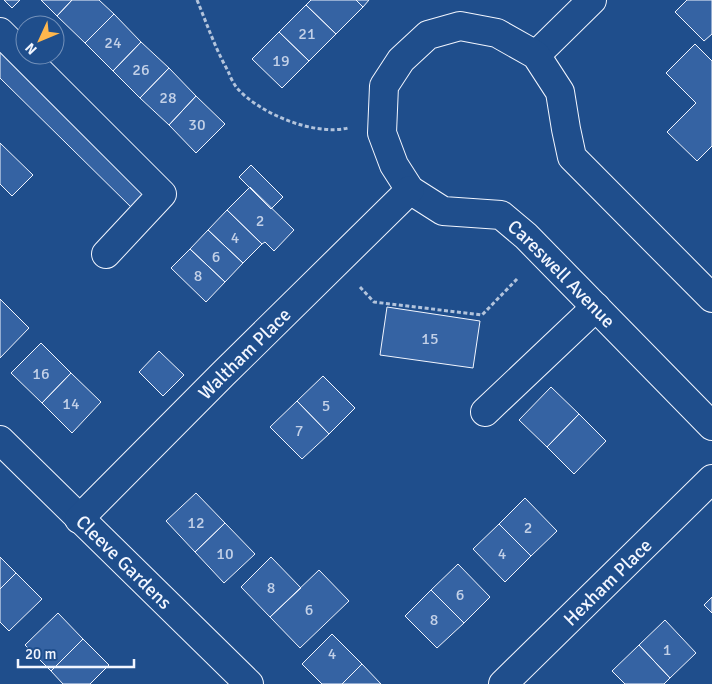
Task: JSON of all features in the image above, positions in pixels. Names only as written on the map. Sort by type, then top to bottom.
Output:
[{"type":"street","points":[[536,55],[592,0]]},
{"type":"street","name":"Careswell Avenue","points":[[712,298],[572,157],[560,92],[536,55],[497,32],[460,26],[428,36],[401,60],[384,86],[382,133],[394,165],[410,190],[444,211],[501,215],[526,236],[712,426]]},
{"type":"street","points":[[0,32],[162,194],[106,254]]},
{"type":"street","name":"Waltham Place","points":[[80,519],[223,374],[410,190]]},
{"type":"street","points":[[485,412],[596,307]]},
{"type":"street","name":"Cleeve Gardens","points":[[0,440],[249,684]]},
{"type":"street","name":"Hexham Place","points":[[503,684],[712,479]]},
{"type":"path","points":[[197,0],[217,50],[236,87],[257,105],[296,125],[337,131],[383,120]]},
{"type":"path","points":[[337,263],[374,302],[482,315],[497,300]]},
{"type":"building","points":[[4,0],[20,0],[12,8]]},
{"type":"building","points":[[41,0],[72,0],[58,15]]},
{"type":"building","points":[[72,0],[99,0],[114,14],[85,43],[65,24],[65,15],[58,15]]},
{"type":"building","points":[[311,0],[356,0],[363,7],[336,34],[306,5]]},
{"type":"building","points":[[356,0],[369,0],[363,7]]},
{"type":"building","points":[[687,0],[712,0],[712,34],[704,41],[675,12]]},
{"type":"building","points":[[306,5],[336,34],[309,61],[279,32]]},
{"type":"building","points":[[114,14],[141,42],[113,71],[85,43]]},
{"type":"building","points":[[279,32],[309,61],[282,88],[252,59]]},
{"type":"building","points":[[141,42],[169,68],[140,98],[113,71]]},
{"type":"building","points":[[0,43],[15,57],[15,65],[23,65],[155,190],[135,211],[0,78]]},
{"type":"building","points":[[695,44],[712,61],[712,146],[697,161],[667,132],[696,103],[666,73]]},
{"type":"building","points":[[169,68],[196,96],[169,125],[140,98]]},
{"type":"building","points":[[196,96],[225,124],[196,153],[169,125]]},
{"type":"building","points":[[0,143],[33,175],[12,196],[0,184]]},
{"type":"building","points":[[251,165],[283,197],[271,209],[239,177]]},
{"type":"building","points":[[250,187],[294,230],[274,251],[265,242],[262,244],[227,210]]},
{"type":"building","points":[[227,210],[262,244],[243,263],[208,230]]},
{"type":"building","points":[[208,230],[243,263],[225,282],[190,249]]},
{"type":"building","points":[[190,249],[225,282],[206,302],[171,268]]},
{"type":"building","points":[[0,299],[29,328],[0,358]]},
{"type":"building","points":[[387,307],[480,321],[473,368],[380,355]]},
{"type":"building","points":[[41,343],[71,373],[42,403],[11,373]]},
{"type":"building","points":[[159,351],[184,375],[163,396],[139,372]]},
{"type":"building","points":[[71,373],[101,402],[72,433],[42,403]]},
{"type":"building","points":[[323,376],[355,408],[329,434],[297,401]]},
{"type":"building","points":[[551,387],[579,414],[547,447],[519,420]]},
{"type":"building","points":[[297,401],[329,434],[302,459],[270,427]]},
{"type":"building","points":[[579,414],[606,441],[574,474],[547,447]]},
{"type":"building","points":[[196,493],[225,523],[195,552],[166,521]]},
{"type":"building","points":[[525,498],[557,531],[531,556],[499,524]]},
{"type":"building","points":[[225,523],[255,554],[224,583],[195,552]]},
{"type":"building","points":[[499,524],[531,556],[505,582],[473,549]]},
{"type":"building","points":[[0,557],[16,573],[0,589]]},
{"type":"building","points":[[271,557],[301,588],[270,617],[241,587]]},
{"type":"building","points":[[458,564],[490,597],[464,623],[431,590]]},
{"type":"building","points":[[319,570],[349,601],[300,648],[270,617]]},
{"type":"building","points":[[16,573],[42,599],[9,631],[0,622],[0,589]]},
{"type":"building","points":[[431,590],[464,623],[437,648],[405,616]]},
{"type":"building","points":[[712,597],[712,613],[704,605]]},
{"type":"building","points":[[58,613],[83,639],[51,671],[25,645]]},
{"type":"building","points":[[665,620],[696,653],[670,678],[639,645]]},
{"type":"building","points":[[332,634],[362,664],[342,684],[322,684],[302,664]]},
{"type":"building","points":[[83,639],[109,665],[90,684],[63,684],[51,671]]},
{"type":"building","points":[[639,645],[670,678],[664,684],[625,684],[612,671]]},
{"type":"building","points":[[362,664],[381,684],[342,684]]}]
